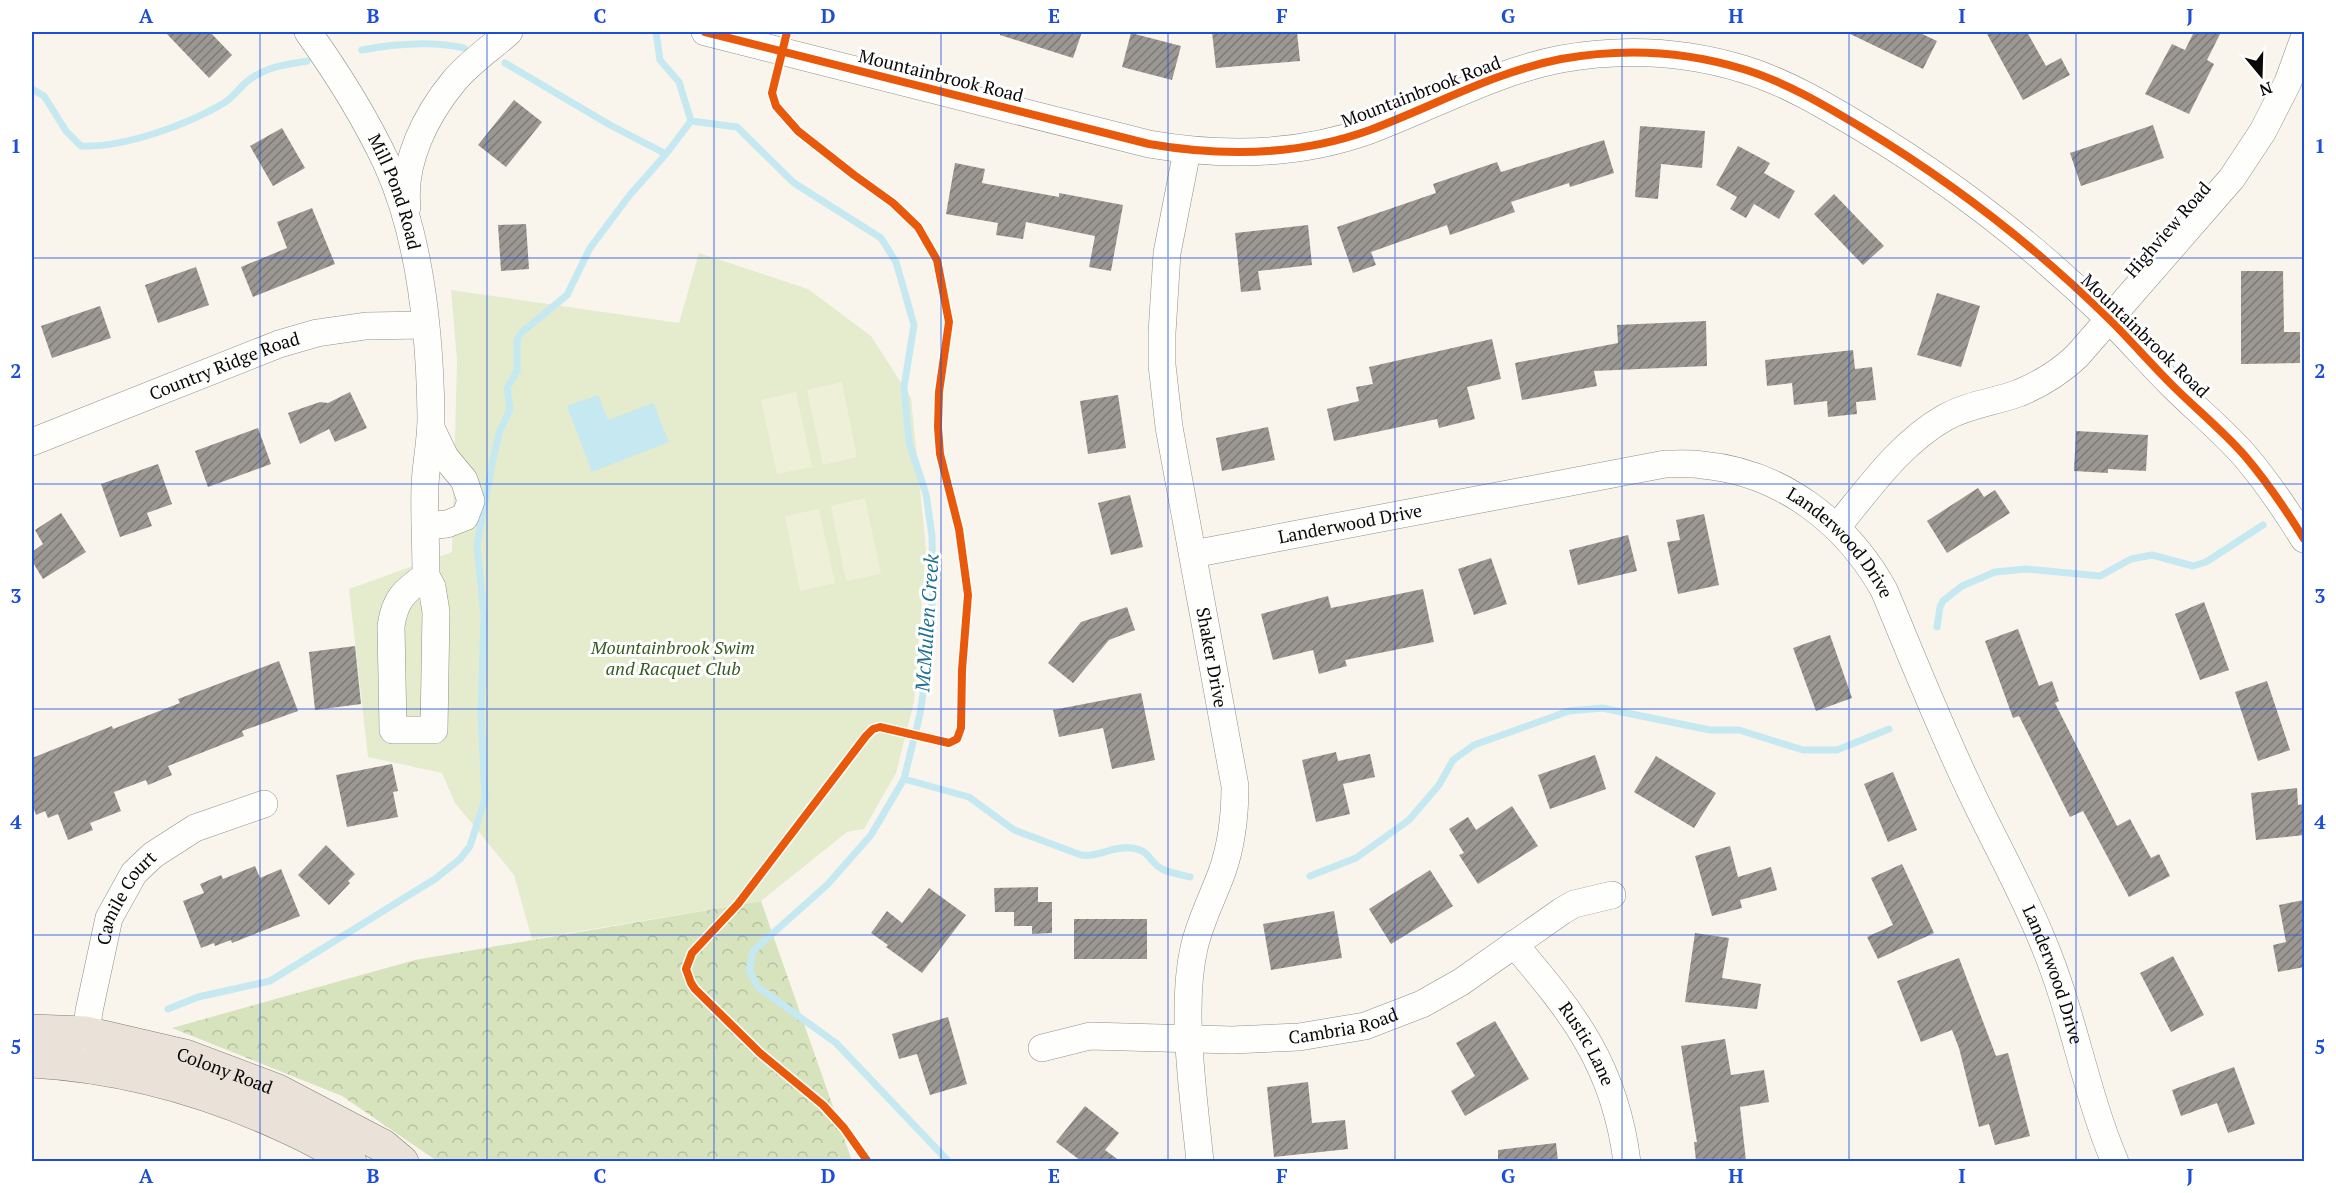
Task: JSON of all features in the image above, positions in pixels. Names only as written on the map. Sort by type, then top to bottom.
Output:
[{"type":"main road","name":"Colony Road","points":[[32,1030],[86,1032],[185,1056],[278,1091],[383,1146],[402,1161]]},
{"type":"main road","name":"Colony Road","points":[[32,1061],[83,1064],[171,1084],[239,1105],[296,1131],[350,1161]]},
{"type":"street","name":"Mill Pond Road","points":[[308,32],[362,113],[387,165],[410,236],[420,282],[430,372],[431,428],[425,483],[426,576],[432,587],[436,612],[434,730],[393,730],[391,635],[393,611],[397,601],[409,588],[426,576]]},
{"type":"street","points":[[410,236],[408,173],[417,142],[434,109],[455,80],[509,32]]},
{"type":"street","name":"Mountainbrook Road","points":[[705,32],[1149,144],[1187,151],[1250,154],[1301,148],[1351,136],[1490,80],[1557,60],[1601,53],[1646,52],[1689,56],[1746,70],[1802,93],[1883,141],[1962,195],[2037,253],[2110,320],[2244,455],[2279,499],[2304,538]]},
{"type":"street","name":"Highview Road","points":[[1837,527],[1879,477],[1918,436],[1945,417],[1975,404],[2019,393],[2046,380],[2077,356],[2232,178],[2263,131],[2288,82],[2304,38]]},
{"type":"street","name":"Shaker Drive","points":[[1187,151],[1167,253],[1162,365],[1168,427],[1234,769],[1235,804],[1227,855],[1206,908],[1194,947],[1188,987],[1200,1161]]},
{"type":"street","name":"Country Ridge Road","points":[[32,442],[279,344],[317,333],[366,326],[425,325]]},
{"type":"street","points":[[426,526],[447,524],[465,517],[471,501],[464,480],[444,457],[431,428]]},
{"type":"street","name":"Landerwood Drive","points":[[1193,554],[1665,464],[1702,465],[1738,471],[1773,484],[1814,508],[1837,527],[1857,549],[1884,590],[1938,721],[1971,793],[2012,871],[2044,943],[2068,1013],[2094,1105],[2115,1161]]},
{"type":"street","name":"Camile Court","points":[[83,1064],[86,1032],[109,918],[134,873],[153,855],[195,828],[264,804]]},
{"type":"street","name":"Cambria Road","points":[[1042,1048],[1090,1036],[1190,1040],[1299,1037],[1365,1026],[1422,1004],[1461,982],[1562,910],[1612,895]]},
{"type":"street","name":"Rustic Lane","points":[[1514,944],[1555,991],[1581,1028],[1597,1058],[1613,1097],[1627,1161]]},
{"type":"green space","name":"Mountainbrook Swim and Racquet Club","points":[[699,253],[808,289],[871,336],[911,398],[926,549],[914,702],[896,773],[864,829],[847,832],[761,901],[532,939],[514,875],[455,803],[442,773],[368,757],[349,589],[452,552],[457,361],[451,290],[679,323]]},
{"type":"green space","points":[[842,382],[857,457],[823,465],[807,390]]},
{"type":"green space","points":[[796,392],[812,467],[777,474],[761,400]]},
{"type":"green space","points":[[865,498],[881,574],[846,581],[831,506]]},
{"type":"green space","points":[[819,509],[835,583],[800,591],[785,516]]},
{"type":"green space","points":[[761,901],[852,1161],[437,1161],[342,1096],[172,1028],[415,960]]},
{"type":"water","points":[[598,395],[608,420],[653,403],[669,442],[592,472],[567,406]]},
{"type":"building","points":[[165,32],[210,32],[232,55],[209,78]]},
{"type":"building","points":[[1000,32],[1082,32],[1073,58],[1000,35]]},
{"type":"building","points":[[1212,32],[1297,32],[1300,61],[1216,68]]},
{"type":"building","points":[[1846,32],[1918,32],[1937,41],[1923,69]]},
{"type":"building","points":[[1986,32],[2027,32],[2046,66],[2061,58],[2070,75],[2023,100]]},
{"type":"building","points":[[2194,32],[2221,32],[2207,60],[2214,64],[2189,114],[2145,94],[2172,44],[2185,50]]},
{"type":"building","points":[[1131,33],[1181,46],[1172,80],[1122,67]]},
{"type":"building","points":[[514,100],[542,122],[506,167],[478,145]]},
{"type":"building","points":[[2153,125],[2164,158],[2081,186],[2070,153]]},
{"type":"building","points":[[1640,126],[1705,131],[1702,168],[1661,164],[1658,199],[1635,197]]},
{"type":"building","points":[[282,128],[305,168],[273,186],[250,146]]},
{"type":"building","points":[[1604,140],[1614,173],[1570,187],[1569,183],[1511,202],[1515,212],[1450,235],[1447,225],[1371,252],[1376,265],[1353,273],[1337,227],[1436,193],[1433,184],[1497,162],[1501,172]]},
{"type":"building","points":[[1738,146],[1770,163],[1764,173],[1795,191],[1779,219],[1754,204],[1746,218],[1730,209],[1737,197],[1716,185]]},
{"type":"building","points":[[955,163],[985,169],[982,183],[1059,197],[1059,193],[1123,205],[1111,271],[1089,267],[1095,236],[1026,222],[1023,239],[996,235],[998,223],[946,214]]},
{"type":"building","points":[[1834,194],[1884,246],[1863,265],[1814,214]]},
{"type":"building","points":[[312,208],[335,264],[253,297],[241,267],[287,248],[277,222]]},
{"type":"building","points":[[526,224],[529,269],[501,271],[498,225]]},
{"type":"building","points":[[1308,225],[1312,265],[1258,271],[1261,290],[1241,292],[1235,233]]},
{"type":"building","points":[[196,267],[209,305],[158,323],[145,285]]},
{"type":"building","points":[[2241,271],[2283,271],[2284,332],[2300,332],[2300,363],[2241,364]]},
{"type":"building","points":[[1937,293],[1980,306],[1961,367],[1917,355]]},
{"type":"building","points":[[100,306],[111,338],[52,358],[41,326]]},
{"type":"building","points":[[1706,321],[1707,366],[1594,371],[1597,386],[1522,400],[1515,363],[1618,343],[1617,325]]},
{"type":"building","points":[[1492,339],[1501,379],[1467,387],[1475,419],[1439,428],[1437,419],[1334,441],[1327,409],[1359,401],[1356,387],[1373,384],[1369,367]]},
{"type":"building","points":[[1853,350],[1855,369],[1872,367],[1876,400],[1856,402],[1857,414],[1828,417],[1827,401],[1794,405],[1792,383],[1767,386],[1765,360]]},
{"type":"building","points":[[350,392],[367,428],[335,442],[329,429],[300,444],[288,413],[320,402],[328,403]]},
{"type":"building","points":[[1118,395],[1126,448],[1088,454],[1080,401]]},
{"type":"building","points":[[1268,427],[1275,460],[1222,471],[1216,438]]},
{"type":"building","points":[[258,428],[271,464],[208,487],[195,451]]},
{"type":"building","points":[[2076,431],[2148,435],[2146,471],[2108,469],[2108,473],[2074,471]]},
{"type":"building","points":[[158,464],[172,504],[147,513],[152,526],[120,537],[101,484]]},
{"type":"building","points":[[1978,488],[1984,497],[1995,490],[2010,513],[1947,553],[1927,521]]},
{"type":"building","points":[[1130,495],[1143,547],[1111,555],[1098,503]]},
{"type":"building","points":[[61,513],[86,552],[43,579],[32,561],[32,552],[43,544],[35,530]]},
{"type":"building","points":[[1704,514],[1719,585],[1678,594],[1667,542],[1680,540],[1676,520]]},
{"type":"building","points":[[1628,535],[1637,571],[1578,585],[1569,550]]},
{"type":"building","points":[[1491,558],[1507,604],[1474,615],[1458,569]]},
{"type":"building","points":[[1423,589],[1434,642],[1345,660],[1347,666],[1319,674],[1313,650],[1273,660],[1261,614],[1328,596],[1331,608]]},
{"type":"building","points":[[2204,602],[2229,670],[2200,680],[2175,614]]},
{"type":"building","points":[[1127,607],[1135,630],[1109,640],[1073,683],[1048,663],[1081,622]]},
{"type":"building","points":[[2018,629],[2039,686],[2052,681],[2059,701],[2055,703],[2117,826],[2130,819],[2151,858],[2159,854],[2170,876],[2129,897],[2083,811],[2070,817],[2019,716],[2013,718],[1985,641]]},
{"type":"building","points":[[1830,635],[1852,698],[1816,711],[1793,648]]},
{"type":"building","points":[[355,646],[361,704],[315,710],[309,652]]},
{"type":"building","points":[[279,661],[298,711],[242,731],[244,736],[168,766],[172,775],[148,785],[146,780],[114,792],[121,811],[90,823],[93,830],[68,840],[58,814],[48,818],[45,811],[36,815],[32,803],[32,758],[112,726],[113,729],[180,703],[178,699]]},
{"type":"building","points":[[2267,681],[2290,750],[2258,761],[2235,692]]},
{"type":"building","points":[[1141,693],[1155,760],[1112,769],[1103,728],[1059,737],[1053,710]]},
{"type":"building","points":[[1336,752],[1338,761],[1370,754],[1375,777],[1343,784],[1350,814],[1316,822],[1302,760]]},
{"type":"building","points":[[1595,755],[1606,789],[1550,809],[1538,775]]},
{"type":"building","points":[[1656,756],[1716,793],[1694,828],[1634,792]]},
{"type":"building","points":[[392,764],[398,791],[393,792],[398,817],[347,827],[336,775]]},
{"type":"building","points":[[1893,772],[1917,830],[1888,842],[1864,784]]},
{"type":"building","points":[[2297,788],[2298,805],[2304,804],[2304,835],[2256,840],[2251,793]]},
{"type":"building","points":[[1512,806],[1538,846],[1478,884],[1459,855],[1464,853],[1449,829],[1468,817],[1476,830]]},
{"type":"building","points":[[326,845],[355,874],[348,881],[350,883],[329,905],[298,875]]},
{"type":"building","points":[[1730,846],[1738,877],[1771,867],[1777,890],[1740,900],[1742,908],[1712,916],[1695,856]]},
{"type":"building","points":[[1902,864],[1934,933],[1878,959],[1867,937],[1893,925],[1871,878]]},
{"type":"building","points":[[255,866],[260,878],[281,869],[300,916],[232,943],[231,940],[201,948],[183,901],[204,893],[200,884],[221,875],[223,879]]},
{"type":"building","points":[[1430,870],[1453,906],[1391,944],[1369,909]]},
{"type":"building","points":[[1038,887],[1038,902],[1052,902],[1052,933],[1032,934],[1032,926],[1014,926],[1014,912],[995,912],[994,888]]},
{"type":"building","points":[[929,888],[966,915],[922,973],[871,933],[887,911],[902,923]]},
{"type":"building","points":[[2304,900],[2304,967],[2278,972],[2273,945],[2286,942],[2279,905]]},
{"type":"building","points":[[1334,911],[1342,958],[1271,970],[1263,924]]},
{"type":"building","points":[[1074,919],[1147,919],[1147,959],[1074,959]]},
{"type":"building","points":[[1695,933],[1729,938],[1722,978],[1761,984],[1757,1009],[1685,1002]]},
{"type":"building","points":[[2173,956],[2204,1015],[2171,1032],[2140,973]]},
{"type":"building","points":[[1959,958],[1996,1056],[2008,1053],[2030,1136],[1995,1145],[1989,1124],[1979,1127],[1959,1048],[1952,1030],[1921,1042],[1897,981]]},
{"type":"building","points":[[948,1017],[967,1084],[930,1095],[917,1054],[899,1059],[892,1034]]},
{"type":"building","points":[[1495,1021],[1529,1079],[1465,1116],[1451,1091],[1475,1076],[1456,1043]]},
{"type":"building","points":[[1725,1039],[1731,1075],[1764,1070],[1769,1102],[1740,1107],[1746,1161],[1696,1161],[1694,1142],[1697,1142],[1681,1046]]},
{"type":"building","points":[[2234,1067],[2255,1124],[2228,1133],[2217,1103],[2181,1116],[2172,1090]]},
{"type":"building","points":[[1308,1082],[1312,1123],[1345,1120],[1348,1149],[1274,1157],[1267,1087]]},
{"type":"building","points":[[1085,1106],[1119,1133],[1105,1150],[1120,1161],[1081,1161],[1056,1142]]},
{"type":"building","points":[[1556,1143],[1558,1161],[1498,1161],[1498,1150]]},
{"type":"waterway","name":"McMullen Creek","points":[[656,32],[660,60],[679,82],[691,121]]},
{"type":"waterway","points":[[362,50],[413,44],[464,48]]},
{"type":"waterway","points":[[32,89],[44,96],[66,131],[81,146],[98,146],[135,139],[174,127],[224,103],[247,82],[267,70],[307,61]]},
{"type":"waterway","points":[[505,63],[610,125],[666,154]]},
{"type":"waterway","name":"McMullen Creek","points":[[691,121],[737,127],[794,183],[881,238],[896,262],[914,325],[904,387],[909,442],[926,494],[932,536],[933,590],[929,653],[920,714],[904,779],[871,835],[827,885],[753,951],[749,970],[758,987],[836,1043],[949,1162]]},
{"type":"waterway","points":[[168,1009],[198,997],[270,981],[435,879],[460,859],[470,846],[485,799],[481,713],[484,616],[477,545],[499,433],[510,409],[507,388],[517,371],[517,340],[522,332],[567,295],[590,248],[629,196],[691,121]]},
{"type":"waterway","points":[[1937,627],[1943,601],[1962,586],[1995,572],[2026,569],[2100,576],[2131,559],[2152,555],[2193,566],[2206,562],[2263,525]]},
{"type":"waterway","points":[[1310,876],[1356,858],[1409,820],[1439,785],[1453,760],[1474,745],[1569,711],[1602,708],[1710,730],[1739,730],[1803,750],[1837,750],[1889,729]]},
{"type":"waterway","points":[[904,779],[969,797],[1014,830],[1081,855],[1094,855],[1125,848],[1138,849],[1162,869],[1190,877]]},
{"type":"cycle path","points":[[705,32],[1149,144],[1205,151],[1261,152],[1343,139],[1394,121],[1512,72],[1561,59],[1607,53],[1653,53],[1698,58],[1759,74],[1820,103],[1864,129],[1962,194],[2024,242],[2083,294],[2172,385],[2236,446],[2269,486],[2304,539]]},
{"type":"cycle path","points":[[787,32],[772,93],[776,106],[798,131],[893,203],[918,227],[937,260],[949,322],[939,392],[940,454],[959,529],[968,595],[962,670],[961,728],[957,739],[949,743],[880,727],[873,729],[738,904],[692,953],[686,969],[695,989],[760,1053],[823,1105],[844,1128],[868,1162]]}]
